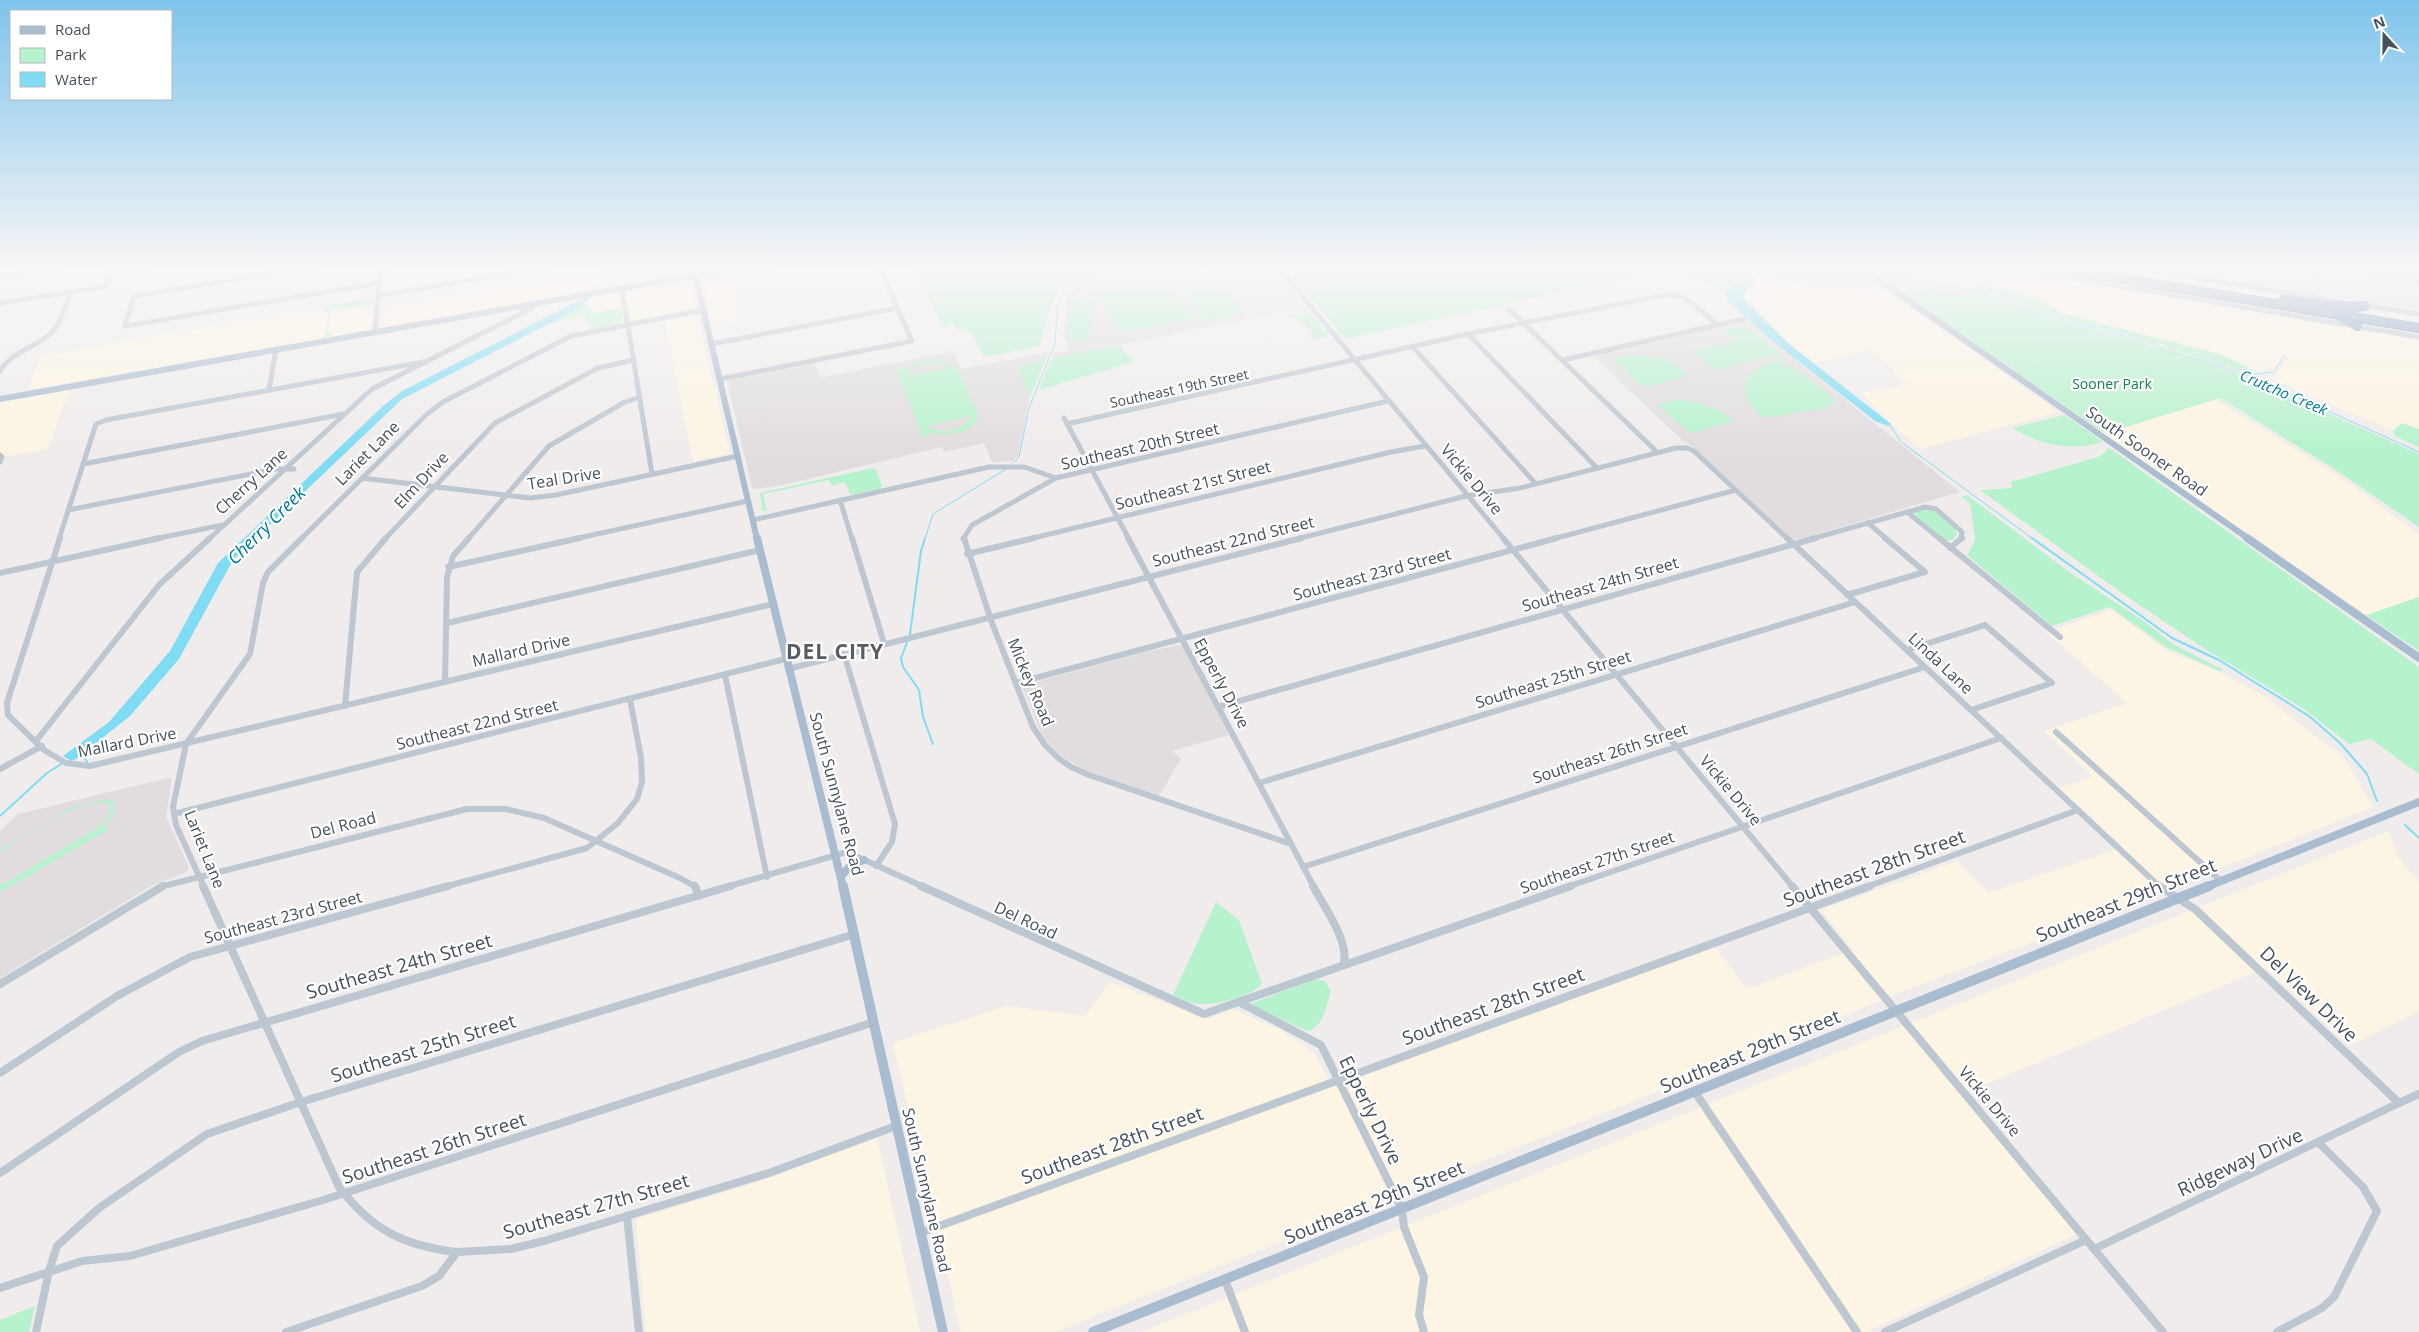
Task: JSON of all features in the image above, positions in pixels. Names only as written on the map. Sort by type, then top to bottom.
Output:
[{"type":"main road","points":[[0,399],[397,328]]},
{"type":"main road","name":"South Sunnylane Road","points":[[708,328],[788,669],[855,934],[943,1332]]},
{"type":"main road","name":"South Sooner Road","points":[[1947,328],[2419,658]]},
{"type":"main road","name":"Southeast 29th Street","points":[[1094,1332],[2419,802]]},
{"type":"main road","points":[[841,876],[852,864],[864,860]]},
{"type":"street","points":[[0,371],[10,357],[52,332],[54,328]]},
{"type":"street","name":"Cherry Lane","points":[[39,744],[153,591],[344,414],[374,388],[491,328]]},
{"type":"street","name":"Lariet Lane","points":[[457,1252],[421,1247],[385,1232],[365,1218],[343,1193],[264,1021],[201,876],[176,825],[174,800],[186,744],[250,654],[263,583],[268,572],[427,414],[443,402],[571,336],[608,328]]},
{"type":"street","points":[[629,328],[652,474]]},
{"type":"street","points":[[712,344],[794,328]]},
{"type":"street","points":[[720,378],[912,341],[907,328]]},
{"type":"street","name":"Vickie Drive","points":[[1327,328],[2162,1332]]},
{"type":"street","name":"Southeast 19th Street","points":[[1066,421],[1354,361],[1412,346],[1498,328]]},
{"type":"street","points":[[1529,328],[1658,452]]},
{"type":"street","points":[[1563,360],[1704,328]]},
{"type":"street","points":[[2370,328],[2419,337]]},
{"type":"street","points":[[1468,334],[1597,468]]},
{"type":"street","points":[[1412,346],[1536,484]]},
{"type":"street","points":[[269,390],[276,349]]},
{"type":"street","name":"Elm Drive","points":[[345,706],[358,572],[367,558],[495,423],[598,368],[634,360]]},
{"type":"street","name":"Mallard Drive","points":[[423,362],[102,421],[94,427],[6,707],[8,715],[39,744],[68,765],[90,766],[773,604]]},
{"type":"street","points":[[445,682],[448,567],[460,548],[549,446],[625,402],[640,397]]},
{"type":"street","name":"Southeast 20th Street","points":[[753,520],[998,466],[1031,468],[1056,478],[1388,401]]},
{"type":"street","points":[[83,464],[344,414]]},
{"type":"street","name":"Epperly Drive","points":[[1066,421],[1344,944],[1346,955],[1344,964]]},
{"type":"street","name":"Southeast 21st Street","points":[[967,554],[1390,452],[1425,446]]},
{"type":"street","name":"Southeast 22nd Street","points":[[788,669],[1466,496],[1536,484],[1658,452],[1687,448]]},
{"type":"street","name":"Linda Lane","points":[[1687,448],[1694,451],[2162,889],[2177,898]]},
{"type":"street","points":[[0,455],[2,457],[0,462]]},
{"type":"street","name":"Teal Drive","points":[[362,478],[530,498],[556,495],[738,456]]},
{"type":"street","points":[[68,510],[286,468],[294,469]]},
{"type":"street","name":"Mickey Road","points":[[1056,478],[972,526],[963,539],[1033,727],[1045,745],[1070,766],[1089,775],[1291,844]]},
{"type":"street","name":"Southeast 23rd Street","points":[[1016,683],[1736,490]]},
{"type":"street","points":[[840,500],[884,644]]},
{"type":"street","points":[[448,567],[748,501]]},
{"type":"street","name":"Southeast 24th Street","points":[[1218,707],[1907,512],[1932,507],[1958,527],[1962,532],[1962,538],[1950,548]]},
{"type":"street","points":[[1907,512],[2060,637]]},
{"type":"street","points":[[1848,595],[1925,572],[1868,523]]},
{"type":"street","points":[[0,573],[52,560],[224,525]]},
{"type":"street","points":[[446,623],[760,550]]},
{"type":"street","name":"Southeast 25th Street","points":[[1259,783],[1855,602]]},
{"type":"street","points":[[1907,650],[1985,625],[2052,682],[1971,710]]},
{"type":"street","points":[[844,654],[895,824],[896,835],[891,846],[876,866]]},
{"type":"street","name":"Southeast 22nd Street","points":[[174,814],[786,660]]},
{"type":"street","name":"Southeast 26th Street","points":[[1303,867],[1925,667]]},
{"type":"street","points":[[725,675],[767,877]]},
{"type":"street","points":[[597,842],[636,800],[640,790],[641,765],[630,699]]},
{"type":"street","points":[[2056,732],[2221,881]]},
{"type":"street","name":"Southeast 27th Street","points":[[1204,1014],[2000,738]]},
{"type":"street","points":[[1,770],[39,744]]},
{"type":"street","name":"Del Road","points":[[0,984],[152,891],[168,884],[467,808],[490,808],[527,812],[567,827],[694,886],[699,896]]},
{"type":"street","name":"Southeast 28th Street","points":[[920,1233],[2078,810]]},
{"type":"street","name":"Southeast 23rd Street","points":[[0,1073],[165,968],[190,957],[570,854],[597,842]]},
{"type":"street","name":"Del Road","points":[[836,855],[847,852],[1204,1014]]},
{"type":"street","name":"Southeast 24th Street","points":[[0,1173],[179,1052],[202,1041],[264,1021],[767,877],[836,855]]},
{"type":"street","name":"Del View Drive","points":[[2177,898],[2196,910],[2399,1102]]},
{"type":"street","name":"Southeast 25th Street","points":[[36,1332],[49,1271],[57,1246],[99,1208],[208,1134],[301,1102],[855,934]]},
{"type":"street","name":"Epperly Drive","points":[[1240,1002],[1321,1045],[1402,1209],[1404,1228],[1424,1277],[1418,1315],[1424,1332]]},
{"type":"street","name":"Southeast 26th Street","points":[[0,1288],[82,1261],[130,1256],[153,1250],[343,1193],[874,1022]]},
{"type":"street","points":[[1695,1092],[1857,1332]]},
{"type":"street","points":[[2399,1102],[2419,1094]]},
{"type":"street","name":"Ridgeway Drive","points":[[2094,1249],[2319,1143],[2399,1102]]},
{"type":"street","name":"Southeast 27th Street","points":[[457,1252],[494,1252],[527,1246],[769,1173],[896,1126]]},
{"type":"street","points":[[2277,1332],[2322,1308],[2334,1297],[2377,1211],[2363,1187],[2319,1143]]},
{"type":"street","points":[[627,1216],[639,1332]]},
{"type":"street","points":[[1885,1332],[2086,1240]]},
{"type":"street","points":[[286,1332],[422,1286],[439,1276],[457,1252]]},
{"type":"street","points":[[1225,1280],[1245,1332]]},
{"type":"shaded area","points":[[201,328],[371,328],[28,390],[41,356]]},
{"type":"shaded area","points":[[666,328],[700,328],[730,454],[693,461]]},
{"type":"shaded area","points":[[1065,328],[1201,328],[1051,359],[1053,355],[1047,355],[1030,396],[1018,455],[1012,461],[992,462],[984,443],[944,452],[942,447],[778,486],[752,488],[727,380],[814,362],[820,378],[953,351],[961,369],[1049,352],[1058,353],[1070,350],[1064,339]]},
{"type":"shaded area","points":[[1716,328],[1757,328],[1960,492],[1797,540],[1790,538],[1593,356]]},
{"type":"shaded area","points":[[1773,328],[1940,328],[2058,412],[1921,449],[1898,430],[1861,393],[1908,384],[1890,366],[1869,350],[1814,363],[1788,343]]},
{"type":"shaded area","points":[[2119,328],[2355,328],[2419,339],[2419,429],[2402,423],[2393,431],[2272,379],[2289,357],[2283,354],[2273,369],[2257,372],[2223,355]]},
{"type":"shaded area","points":[[69,390],[48,449],[0,458],[0,402]]},
{"type":"shaded area","points":[[2214,399],[2340,477],[2419,534],[2419,651],[2101,432]]},
{"type":"shaded area","points":[[2112,610],[2166,650],[2219,672],[2266,697],[2345,759],[2373,807],[2060,932],[1896,994],[1826,1024],[1055,1332],[961,1332],[893,1043],[1006,1006],[1085,1016],[1110,982],[1206,1019],[1233,1009],[1284,1032],[1314,1053],[1333,1087],[1715,947],[1747,989],[1853,950],[1821,910],[1957,861],[1989,893],[2123,847],[2060,788],[2093,776],[2044,731],[2127,703],[2046,632]]},
{"type":"shaded area","points":[[1178,645],[1183,647],[1229,735],[1172,751],[1181,759],[1159,796],[1084,770],[1056,752],[1042,735],[1023,689],[1024,685],[1141,653]]},
{"type":"shaded area","points":[[172,777],[166,817],[189,867],[187,872],[153,885],[0,978],[0,831],[18,814]]},
{"type":"shaded area","points":[[2389,831],[2397,856],[2419,881],[2419,1011],[2349,1046],[2265,968],[1962,1094],[2077,1234],[1866,1332],[1141,1332]]},
{"type":"shaded area","points":[[877,1138],[920,1332],[646,1332],[636,1219],[758,1182]]},
{"type":"green space","points":[[328,328],[328,332],[332,331],[332,335],[322,337],[326,335]]},
{"type":"green space","points":[[956,328],[1045,328],[1039,346],[984,357],[971,332],[967,332],[965,329],[957,330]]},
{"type":"green space","points":[[1068,328],[1092,328],[1091,340],[1067,341]]},
{"type":"green space","points":[[1118,328],[1147,328],[1130,332]]},
{"type":"green space","points":[[1307,328],[1323,328],[1330,337],[1310,339],[1314,337]]},
{"type":"green space","points":[[1336,328],[1396,328],[1345,339]]},
{"type":"green space","points":[[1748,328],[1780,354],[1715,370],[1693,351],[1738,340],[1721,330]]},
{"type":"green space","name":"Sooner Park","points":[[1954,328],[2087,328],[2155,346],[2245,376],[2419,454],[2419,527],[2333,468],[2220,398],[2110,432],[2101,431]]},
{"type":"green space","points":[[2100,328],[2119,328],[2223,355],[2257,372],[2241,371],[2165,348],[2162,344]]},
{"type":"green space","points":[[1120,345],[1133,362],[1039,390],[1051,359]]},
{"type":"green space","points":[[1634,354],[1673,361],[1687,376],[1648,387],[1640,385],[1614,359]]},
{"type":"green space","points":[[1047,355],[1030,396],[1017,367],[1042,361],[1042,357]]},
{"type":"green space","points":[[1779,359],[1824,390],[1833,400],[1833,404],[1826,408],[1763,418],[1748,399],[1745,390],[1746,382],[1757,369]]},
{"type":"green space","points":[[929,360],[939,360],[957,369],[977,413],[975,422],[971,427],[965,431],[949,434],[928,432],[929,436],[923,437],[896,369],[901,368],[903,371],[913,364]],"holes":[[[925,363],[939,363],[949,368],[906,376],[913,368]],[[971,416],[958,429],[945,431],[926,426]]]},
{"type":"green space","points":[[1677,400],[1707,406],[1721,412],[1734,421],[1692,433],[1686,430],[1657,404]]},
{"type":"green space","points":[[2065,415],[2103,442],[2079,446],[2056,445],[2034,439],[2012,428]]},
{"type":"green space","points":[[2402,423],[2419,429],[2419,447],[2395,436],[2393,431]]},
{"type":"green space","points":[[2107,448],[2419,667],[2419,774],[2371,739],[2349,744],[2304,709],[2205,649],[2123,594],[1980,490],[2012,488],[2011,482],[2098,457],[2105,453]]},
{"type":"green space","points":[[873,468],[876,470],[882,486],[880,489],[850,495],[845,482],[832,486],[829,480],[763,494],[766,509],[770,510],[763,511],[760,493]]},
{"type":"green space","points":[[1967,495],[2068,571],[2142,620],[2173,644],[2223,670],[2220,671],[2166,647],[2110,607],[2052,626],[1967,555],[1975,541],[1971,508],[1969,502],[1961,497]]},
{"type":"green space","points":[[1925,509],[1935,512],[1944,518],[1957,535],[1952,540],[1946,541],[1916,516],[1914,512]]},
{"type":"green space","points":[[2419,597],[2419,651],[2366,615]]},
{"type":"green space","points":[[102,799],[113,801],[114,805],[113,815],[104,826],[107,830],[0,892],[0,886],[99,827],[109,813],[109,803],[98,802],[69,811],[0,851],[0,849],[70,808]]},
{"type":"green space","points":[[1216,902],[1239,920],[1262,984],[1243,996],[1218,1003],[1203,1004],[1184,1000],[1173,995]]},
{"type":"green space","points":[[1317,979],[1326,982],[1331,992],[1323,1016],[1317,1026],[1307,1031],[1255,1007],[1252,1003]]},
{"type":"green space","points":[[35,1306],[29,1332],[0,1332],[0,1320]]},
{"type":"water","points":[[525,328],[540,328],[402,399],[233,560],[179,659],[130,716],[76,759],[71,761],[63,756],[109,722],[170,651],[218,563],[383,406],[402,391]]},
{"type":"water","points":[[1758,328],[1773,328],[1788,343],[1891,424],[1888,426],[1875,421]]},
{"type":"waterway","points":[[1013,463],[1019,457],[1029,408],[1055,343],[1056,328]]},
{"type":"waterway","name":"Crutcho Creek","points":[[2094,328],[2159,345],[2163,349],[2248,375]]},
{"type":"waterway","points":[[2248,375],[2274,372],[2284,356]]},
{"type":"waterway","name":"Crutcho Creek","points":[[2248,375],[2419,452]]},
{"type":"waterway","points":[[1890,425],[1901,442],[2033,539]]},
{"type":"waterway","points":[[925,539],[933,514],[1006,469]]},
{"type":"waterway","points":[[910,634],[921,551],[925,538]]},
{"type":"waterway","points":[[2032,538],[2172,638],[2219,660],[2309,716],[2340,743],[2367,774],[2377,801]]},
{"type":"waterway","points":[[908,640],[901,658],[903,667],[919,690],[923,717],[933,744]]},
{"type":"waterway","points":[[82,753],[88,764]]},
{"type":"waterway","name":"Cherry Creek","points":[[0,816],[47,773],[63,763]]},
{"type":"waterway","points":[[2405,825],[2419,838]]},
{"type":"district","name":"DEL CITY","points":[[835,651]]}]
